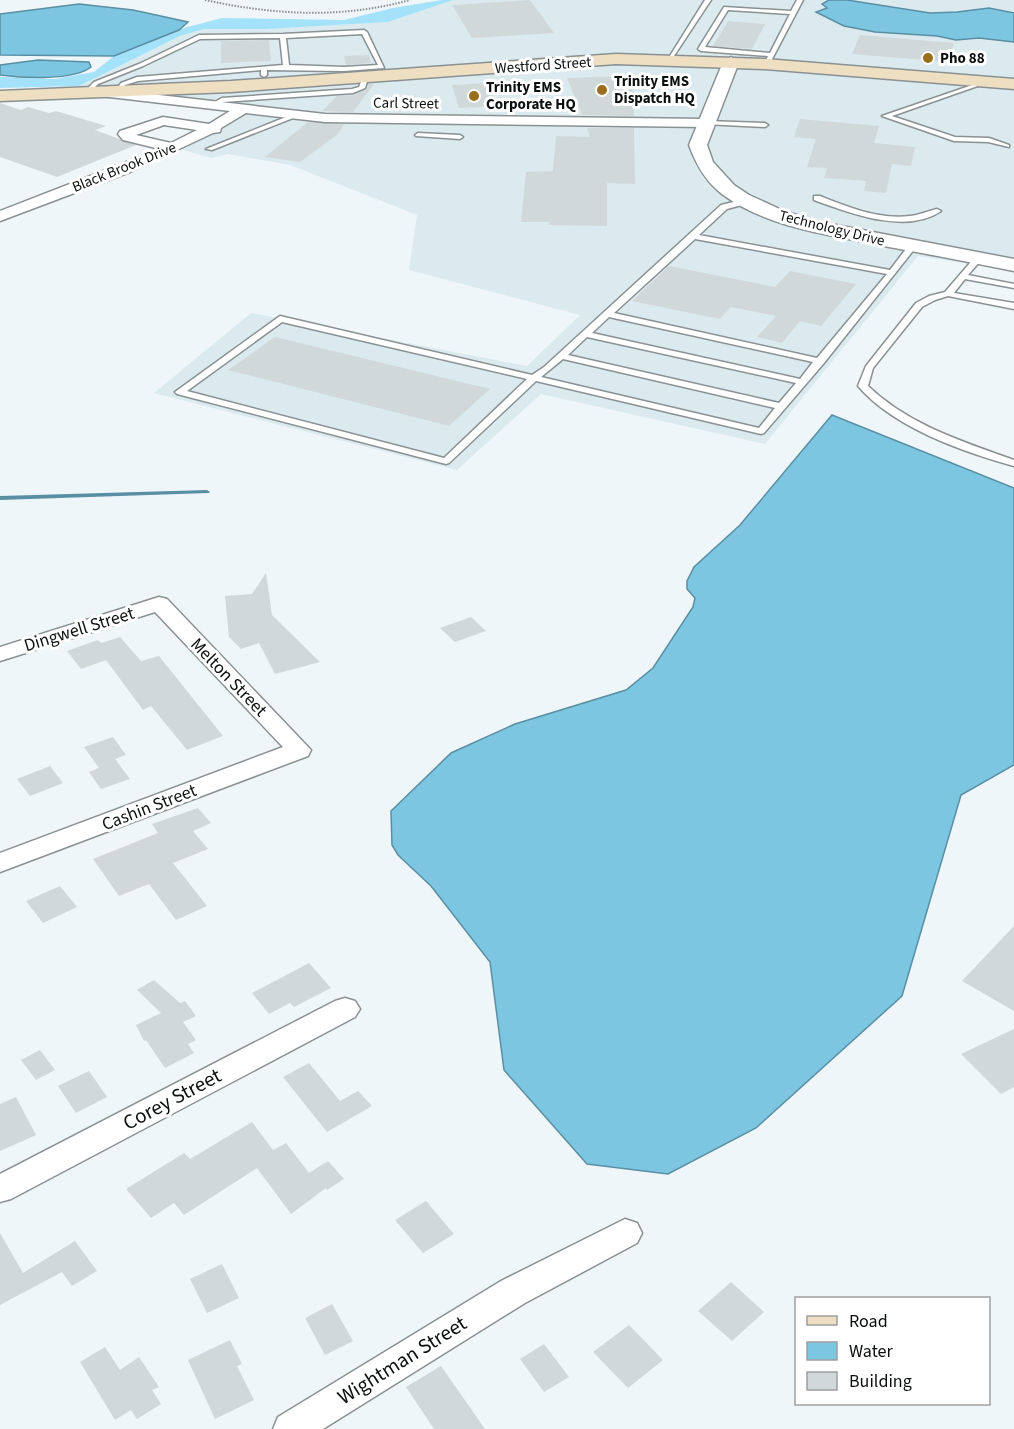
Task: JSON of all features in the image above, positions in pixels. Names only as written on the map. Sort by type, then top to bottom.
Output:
[{"type":"main road","name":"Westford Street","points":[[0,96],[112,93],[264,76],[365,78],[616,59],[670,58],[731,62],[769,60],[1014,84]]},
{"type":"street","name":"Technology Drive","points":[[731,62],[720,95],[698,145],[700,159],[722,185],[746,201],[781,217],[812,226],[1014,266]]},
{"type":"street","name":"Carl Street","points":[[112,93],[296,115],[442,121],[706,123]]},
{"type":"street","name":"Black Brook Drive","points":[[0,216],[173,148],[214,129],[243,109]]},
{"type":"street","points":[[173,148],[128,137],[125,134],[163,121],[214,129]]},
{"type":"street","name":"Dingwell Street","points":[[0,654],[159,604]]},
{"type":"street","name":"Melton Street","points":[[159,604],[299,750]]},
{"type":"street","name":"Cashin Street","points":[[0,863],[299,750]]},
{"type":"street","name":"Corey Street","points":[[0,1189],[345,1009]]},
{"type":"street","name":"Wightman Street","points":[[291,1429],[513,1292],[625,1233]]},
{"type":"lane","points":[[670,58],[708,0]]},
{"type":"lane","points":[[793,13],[726,8],[701,49],[769,60],[801,0]]},
{"type":"lane","points":[[85,94],[96,83],[199,37],[364,32],[382,67],[344,69],[286,67],[264,76]]},
{"type":"lane","points":[[283,36],[286,67]]},
{"type":"lane","points":[[210,106],[222,100],[353,91],[362,88],[365,78]]},
{"type":"lane","points":[[986,82],[885,117],[954,139],[989,140],[1007,146]]},
{"type":"lane","points":[[210,149],[296,115]]},
{"type":"lane","points":[[706,123],[765,125]]},
{"type":"lane","points":[[418,135],[460,136]]},
{"type":"lane","points":[[818,198],[868,214],[895,219],[914,220],[937,211]]},
{"type":"lane","points":[[746,201],[724,207],[562,356],[534,378],[446,461],[180,392],[280,319],[534,378],[761,431],[821,361],[912,247]]},
{"type":"lane","points":[[693,236],[892,273]]},
{"type":"lane","points":[[948,294],[978,259]]},
{"type":"lane","points":[[964,277],[1014,286]]},
{"type":"lane","points":[[1014,306],[948,294],[932,298],[919,305],[869,368],[863,386],[877,401],[909,424],[1014,462]]},
{"type":"lane","points":[[608,314],[821,361]]},
{"type":"lane","points":[[586,334],[802,382]]},
{"type":"lane","points":[[562,356],[782,407]]},
{"type":"path","points":[[205,0],[230,6],[303,13],[376,8],[410,0]]},
{"type":"shaded area","points":[[453,0],[1014,0],[1014,271],[918,256],[765,444],[541,394],[457,470],[154,393],[251,313],[527,366],[580,315],[409,270],[417,215],[290,165],[228,154],[211,158],[180,149],[245,114],[160,95],[79,86],[180,36],[204,29],[268,29],[388,22]]},
{"type":"shaded area","points":[[453,0],[388,22],[268,29],[204,29],[180,36],[79,86],[0,88],[0,77],[55,79],[94,72],[114,56],[184,28],[222,18],[344,20],[393,8]]},
{"type":"water","points":[[829,0],[847,0],[930,13],[989,8],[1014,13],[1014,42],[979,38],[956,40],[937,36],[875,32],[844,26],[816,12],[827,8],[822,4]]},
{"type":"water","points":[[79,4],[133,10],[188,22],[179,30],[114,56],[0,55],[0,14]]},
{"type":"water","points":[[38,60],[89,62],[91,67],[72,75],[34,77],[0,75],[0,65]]},
{"type":"water","points":[[832,415],[1014,488],[1014,765],[961,795],[902,996],[756,1128],[668,1174],[587,1164],[504,1070],[490,962],[431,886],[398,855],[392,845],[391,811],[451,753],[515,724],[626,690],[653,668],[693,607],[695,598],[687,589],[687,581],[694,567],[740,525]]},
{"type":"building","points":[[530,0],[554,33],[472,38],[452,5]]},
{"type":"building","points":[[728,21],[765,24],[752,49],[713,46]]},
{"type":"building","points":[[860,35],[954,43],[948,62],[852,54]]},
{"type":"building","points":[[269,40],[271,61],[221,63],[221,41]]},
{"type":"building","points":[[369,55],[371,63],[346,65],[344,56]]},
{"type":"building","name":"Trinity EMS Dispatch HQ","points":[[626,76],[638,102],[633,102],[634,116],[582,115],[567,78]]},
{"type":"building","name":"Trinity EMS Corporate HQ","points":[[489,83],[497,106],[459,108],[452,85]]},
{"type":"building","points":[[368,84],[374,84],[353,112],[322,111],[337,96],[354,95],[366,90]]},
{"type":"building","points":[[0,103],[21,110],[28,107],[49,113],[56,111],[106,126],[95,130],[136,145],[57,177],[0,157]]},
{"type":"building","points":[[800,119],[879,126],[874,143],[915,147],[911,166],[892,164],[886,193],[864,191],[866,181],[824,178],[827,168],[807,167],[816,139],[794,137]]},
{"type":"building","points":[[308,122],[344,124],[338,134],[300,162],[265,157]]},
{"type":"building","points":[[587,128],[634,128],[635,184],[607,183],[607,226],[521,222],[526,172],[553,171],[556,136],[590,137]]},
{"type":"building","points":[[669,266],[775,287],[790,271],[856,284],[821,326],[800,321],[782,343],[757,337],[776,316],[731,307],[720,319],[632,301]]},
{"type":"building","points":[[275,337],[490,389],[449,426],[228,370]]},
{"type":"building","points":[[266,573],[272,615],[320,662],[275,674],[259,643],[241,649],[229,637],[225,596],[252,594]]},
{"type":"building","points":[[471,617],[486,631],[455,642],[440,628]]},
{"type":"building","points":[[120,637],[141,661],[159,656],[223,736],[187,750],[151,706],[143,710],[106,660],[81,669],[67,651],[98,640],[101,643]]},
{"type":"building","points":[[113,737],[126,755],[115,759],[130,779],[101,789],[89,772],[99,768],[84,747]]},
{"type":"building","points":[[50,766],[63,783],[30,796],[17,779]]},
{"type":"building","points":[[198,808],[211,823],[193,831],[208,849],[173,863],[207,906],[176,920],[149,884],[119,896],[93,859],[158,833],[152,824]]},
{"type":"building","points":[[60,886],[77,907],[43,923],[26,901]]},
{"type":"building","points":[[1014,926],[1014,1011],[962,981]]},
{"type":"building","points":[[309,963],[331,988],[294,1007],[290,1003],[269,1014],[252,993]]},
{"type":"building","points":[[154,980],[180,1003],[185,1001],[196,1016],[183,1022],[196,1040],[188,1044],[194,1053],[165,1068],[146,1040],[144,1041],[136,1025],[161,1013],[137,990]]},
{"type":"building","points":[[1014,1029],[1014,1087],[1001,1094],[961,1054]]},
{"type":"building","points":[[40,1050],[55,1070],[36,1080],[21,1060]]},
{"type":"building","points":[[309,1063],[340,1101],[358,1091],[372,1106],[327,1132],[283,1077]]},
{"type":"building","points":[[89,1071],[107,1097],[76,1113],[58,1086]]},
{"type":"building","points":[[16,1097],[36,1135],[0,1151],[0,1104]]},
{"type":"building","points":[[252,1122],[273,1150],[286,1143],[309,1173],[328,1161],[344,1179],[327,1190],[326,1188],[291,1214],[257,1168],[184,1215],[174,1203],[151,1218],[126,1189],[184,1153],[190,1159]]},
{"type":"building","points":[[426,1201],[454,1234],[423,1253],[395,1220]]},
{"type":"building","points":[[0,1233],[23,1273],[75,1241],[97,1271],[72,1286],[62,1272],[0,1305]]},
{"type":"building","points":[[222,1264],[239,1298],[207,1313],[190,1279]]},
{"type":"building","points":[[731,1282],[764,1312],[732,1341],[698,1311]]},
{"type":"building","points":[[332,1304],[353,1341],[325,1355],[305,1318]]},
{"type":"building","points":[[629,1325],[663,1360],[628,1388],[593,1352]]},
{"type":"building","points":[[230,1340],[242,1364],[237,1366],[254,1400],[215,1419],[188,1360]]},
{"type":"building","points":[[544,1344],[569,1377],[544,1392],[520,1359]]},
{"type":"building","points":[[105,1347],[120,1370],[139,1357],[159,1387],[152,1390],[161,1404],[137,1419],[131,1410],[115,1420],[80,1362]]},
{"type":"building","points":[[441,1366],[485,1429],[434,1429],[406,1387]]},
{"type":"waterway","points":[[0,498],[207,492]]},
{"type":"place","name":"Pho 88","points":[[928,58]]},
{"type":"place","name":"Trinity EMS Dispatch HQ","points":[[602,90]]},
{"type":"place","name":"Trinity EMS Corporate HQ","points":[[474,96]]}]
